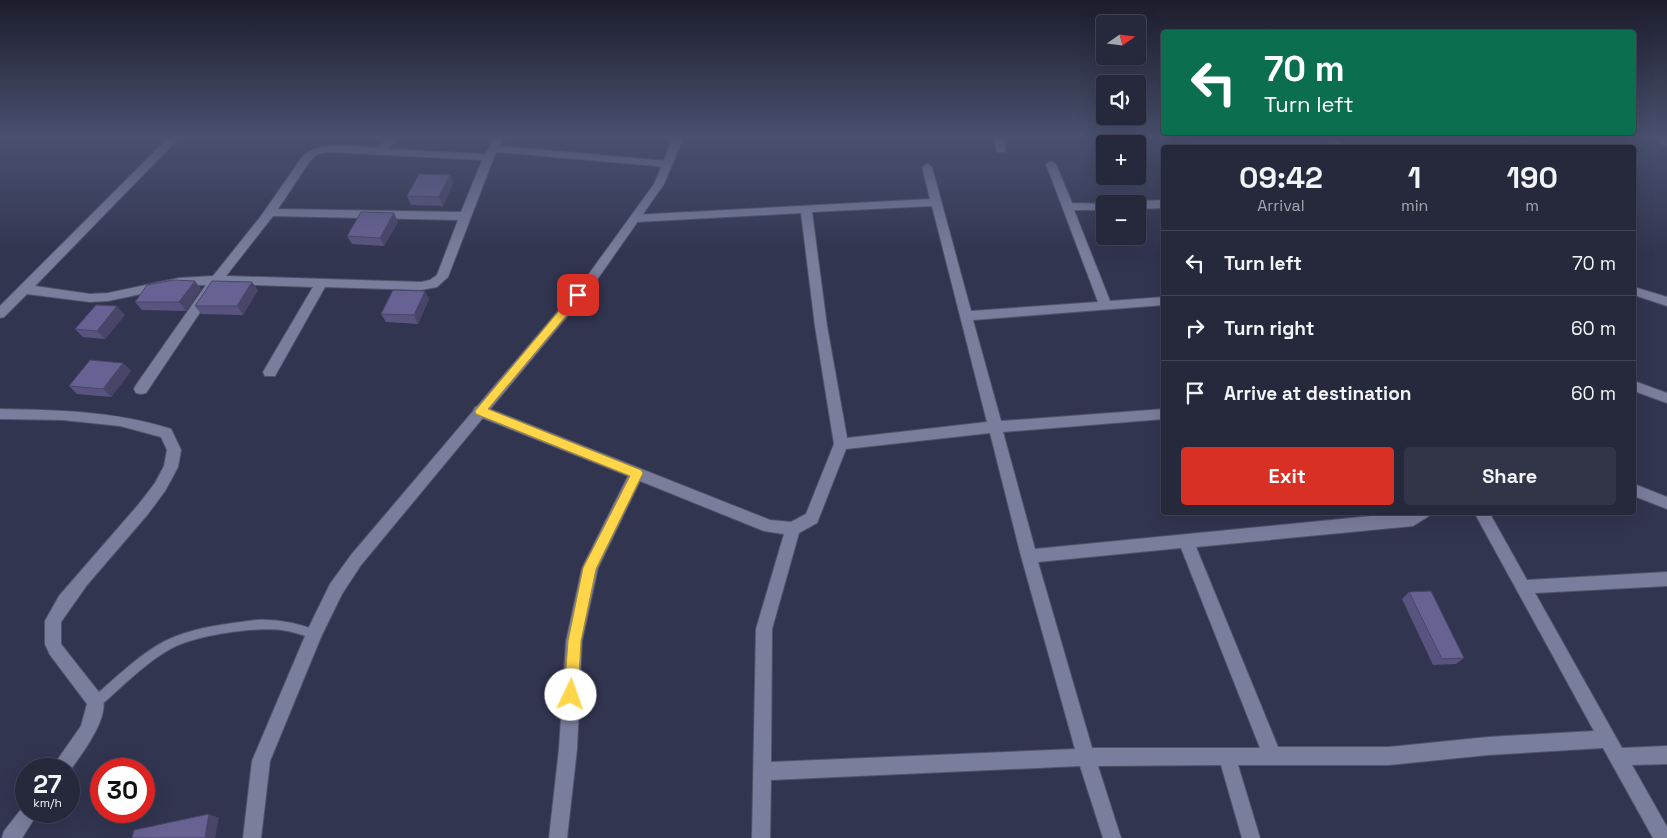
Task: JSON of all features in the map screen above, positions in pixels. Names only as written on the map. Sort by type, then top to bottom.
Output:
[{"type":"street","points":[[0,314],[137,175]]},
{"type":"street","points":[[140,389],[216,280],[270,212],[295,175]]},
{"type":"street","points":[[24,289],[90,298],[108,297],[179,282],[216,280],[422,286],[433,284],[442,278],[482,175]]},
{"type":"street","points":[[252,838],[261,761],[314,634],[336,588],[356,560],[590,281],[636,218],[663,175]]},
{"type":"street","points":[[929,175],[1029,556],[1086,757],[1112,838]]},
{"type":"street","points":[[1055,175],[1105,305]]},
{"type":"street","points":[[636,218],[936,202]]},
{"type":"street","points":[[1146,205],[1161,204]]},
{"type":"street","points":[[1066,207],[1096,206]]},
{"type":"street","points":[[761,838],[764,629],[793,530],[812,518],[841,444],[821,326],[806,208]]},
{"type":"street","points":[[270,212],[466,216]]},
{"type":"street","points":[[270,372],[321,283]]},
{"type":"street","points":[[1636,292],[1667,302]]},
{"type":"street","points":[[966,316],[1161,300]]},
{"type":"street","points":[[1636,387],[1667,398]]},
{"type":"street","points":[[480,411],[769,526],[793,530]]},
{"type":"street","points":[[0,414],[63,416],[120,421],[166,433],[174,450],[171,466],[153,497],[67,598],[53,618],[51,628],[54,647],[96,702],[88,730],[68,758]]},
{"type":"street","points":[[841,444],[995,427],[1161,414]]},
{"type":"street","points":[[558,838],[568,748],[574,641],[590,568],[637,473]]},
{"type":"street","points":[[1636,491],[1667,503]]},
{"type":"street","points":[[1029,556],[1413,520],[1420,515]]},
{"type":"street","points":[[1483,515],[1606,739],[1663,838]]},
{"type":"street","points":[[1186,541],[1273,757]]},
{"type":"street","points":[[1522,587],[1667,579]]},
{"type":"street","points":[[761,771],[1086,757],[1389,756],[1488,746],[1606,739]]},
{"type":"street","points":[[1617,758],[1667,754]]},
{"type":"street","points":[[1227,757],[1251,838]]},
{"type":"street","points":[[11,838],[22,823]]},
{"type":"lane","points":[[96,702],[142,663],[169,644],[243,627],[280,625],[314,634]]},
{"type":"building","points":[[418,175],[450,175],[439,197],[407,196]]},
{"type":"building","points":[[361,212],[394,213],[380,238],[347,236]]},
{"type":"building","points":[[173,280],[195,281],[179,302],[135,302],[147,285]]},
{"type":"building","points":[[212,281],[252,282],[237,306],[195,306]]},
{"type":"building","points":[[393,290],[425,291],[414,315],[381,314]]},
{"type":"building","points":[[96,305],[117,306],[97,331],[75,329]]},
{"type":"building","points":[[90,360],[123,363],[103,389],[69,386]]},
{"type":"building","points":[[1431,591],[1464,658],[1442,659],[1409,592]]},
{"type":"building","points":[[209,814],[205,838],[132,838],[134,830]]},
{"type":"route","points":[[571,695],[574,641],[590,568],[637,473],[480,411],[578,295]]}]
